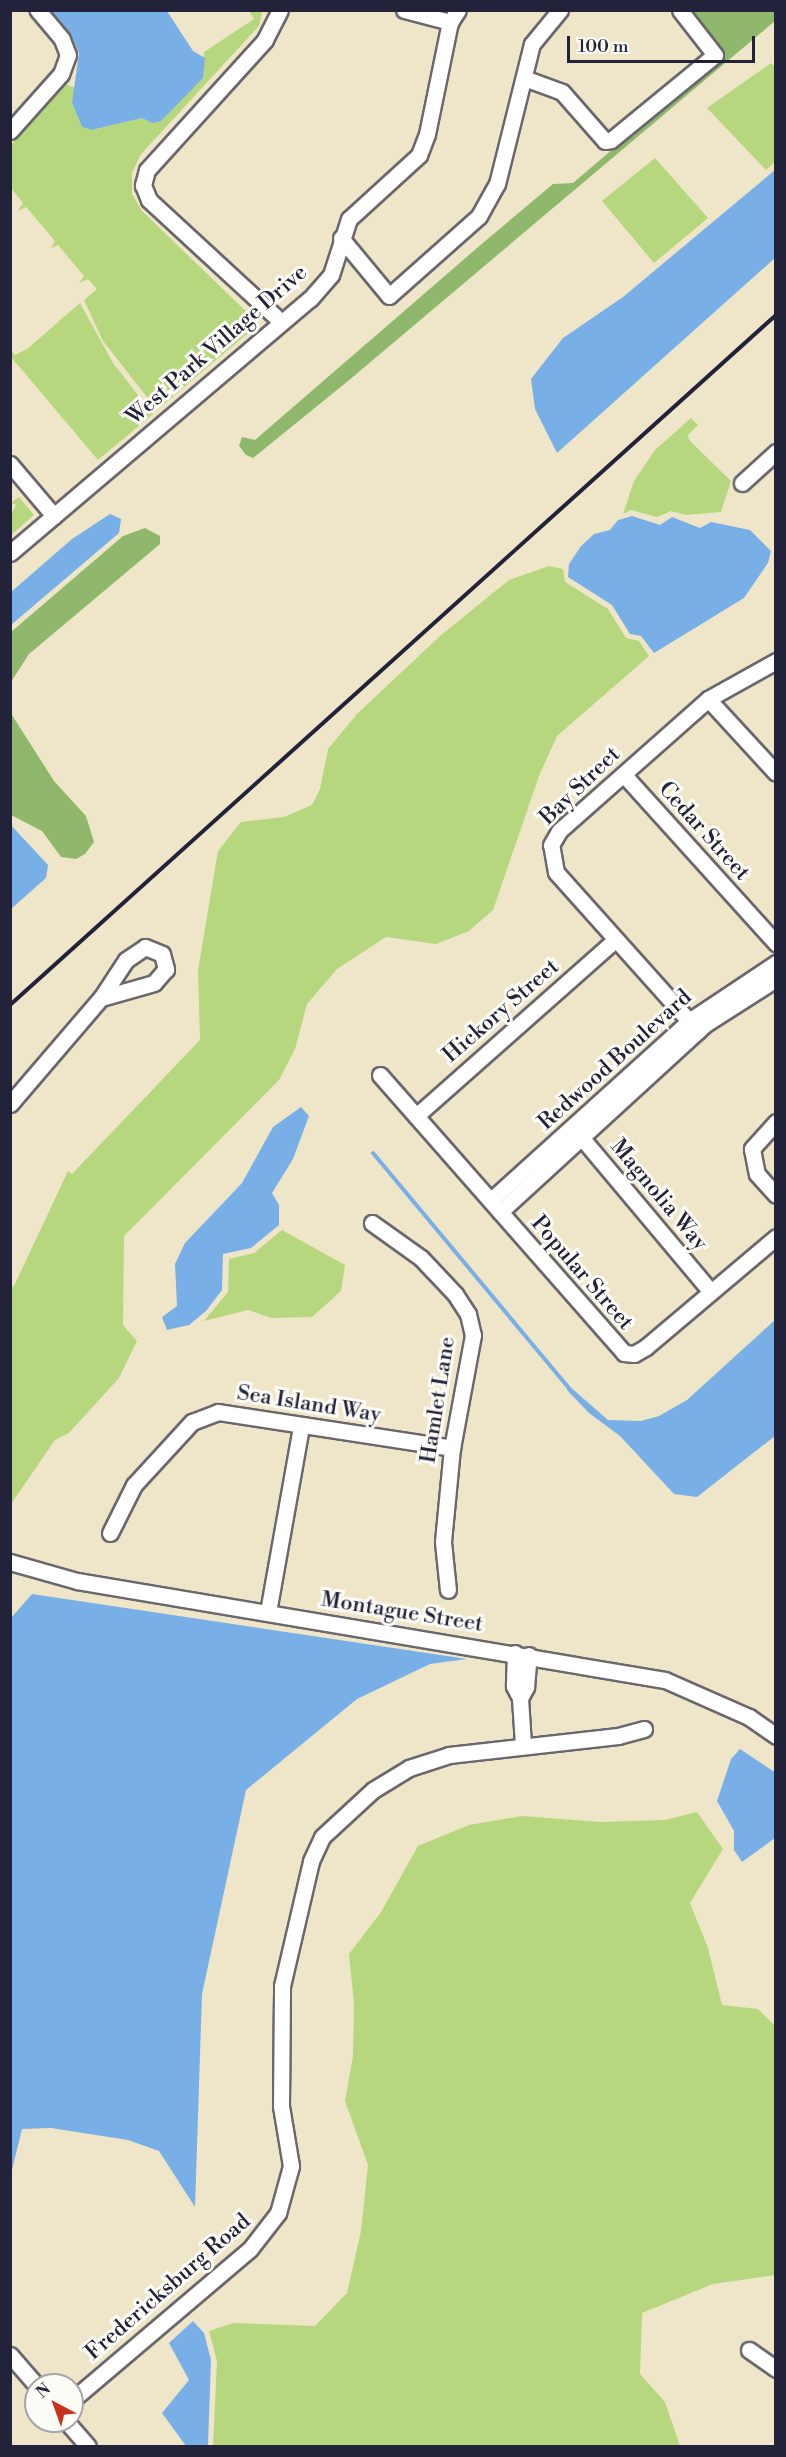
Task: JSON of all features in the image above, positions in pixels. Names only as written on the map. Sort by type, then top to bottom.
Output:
[{"type":"street","points":[[10,131],[61,74],[68,55],[62,39],[38,10]]},
{"type":"street","points":[[280,10],[266,40],[147,170],[143,185],[149,200],[281,322]]},
{"type":"street","points":[[404,10],[454,16]]},
{"type":"street","points":[[341,238],[389,296],[486,208],[497,184],[532,44],[560,10]]},
{"type":"street","points":[[524,78],[562,92],[605,141],[611,141],[715,55],[680,10]]},
{"type":"street","name":"West Park Village Drive","points":[[10,553],[310,299],[331,275],[341,238],[349,219],[419,156],[454,16]]},
{"type":"street","points":[[742,483],[776,452]]},
{"type":"street","points":[[10,464],[54,516]]},
{"type":"street","name":"Bay Street","points":[[694,1026],[556,872],[550,853],[559,831],[708,699],[776,661]]},
{"type":"street","points":[[708,699],[776,773]]},
{"type":"street","name":"Cedar Street","points":[[624,775],[776,943]]},
{"type":"street","name":"Hickory Street","points":[[416,1116],[615,940]]},
{"type":"street","name":"Redwood Boulevard","points":[[496,1206],[694,1026],[776,963]]},
{"type":"street","name":"Redwood Boulevard","points":[[694,1026],[776,979]]},
{"type":"street","points":[[10,1104],[101,998]]},
{"type":"street","name":"Popular Street","points":[[380,1075],[624,1353],[638,1353],[776,1237]]},
{"type":"street","points":[[776,1122],[753,1149],[757,1174],[776,1195]]},
{"type":"street","name":"Magnolia Way","points":[[577,1133],[711,1292]]},
{"type":"street","name":"Hamlet Lane","points":[[372,1222],[421,1258],[468,1314],[473,1335],[452,1448],[443,1542],[448,1590]]},
{"type":"street","name":"Sea Island Way","points":[[110,1533],[134,1485],[192,1422],[218,1412],[301,1427],[452,1448]]},
{"type":"street","points":[[268,1612],[301,1427]]},
{"type":"street","name":"Montague Street","points":[[10,1562],[77,1581],[522,1654],[665,1680],[749,1717],[776,1736]]},
{"type":"street","points":[[522,1654],[526,1687],[520,1698],[523,1745]]},
{"type":"street","name":"Fredericksburg Road","points":[[84,2390],[250,2249],[278,2212],[291,2166],[280,2106],[282,1986],[311,1861],[322,1837],[373,1790],[409,1768],[449,1755],[618,1736],[644,1729]]},
{"type":"street","points":[[749,2350],[776,2369]]},
{"type":"street","points":[[10,2355],[26,2373]]},
{"type":"street","points":[[77,2433],[88,2446]]},
{"type":"green space","points":[[249,11],[262,12],[259,26],[141,154],[132,173],[132,194],[142,211],[256,321],[255,327],[157,410],[103,341],[84,300],[97,289],[88,279],[79,283],[84,276],[58,245],[51,248],[55,241],[26,207],[18,211],[23,203],[11,188],[11,145],[65,84],[75,88],[72,103],[82,127],[93,130],[142,118],[152,123],[203,78],[204,52],[254,19]]},
{"type":"green space","points":[[686,11],[775,11],[775,21],[348,381],[253,458],[246,455],[239,446],[242,437],[255,440],[553,184],[573,183],[716,61]]},
{"type":"green space","points":[[771,63],[776,68],[775,162],[766,170],[707,108]]},
{"type":"green space","points":[[655,158],[708,218],[654,263],[602,201]]},
{"type":"green space","points":[[80,303],[113,363],[153,414],[98,460],[11,357],[11,350],[15,355],[27,349]]},
{"type":"green space","points":[[691,418],[698,425],[688,435],[689,440],[731,481],[721,512],[686,515],[671,511],[657,517],[631,510],[623,514],[634,481],[655,450]]},
{"type":"green space","points":[[19,497],[34,515],[11,535],[11,515],[16,505],[11,503]]},
{"type":"green space","points":[[145,528],[160,536],[160,544],[29,654],[11,682],[11,632],[123,536]]},
{"type":"green space","points":[[549,566],[563,569],[565,582],[608,609],[626,638],[639,641],[649,656],[557,736],[539,776],[493,910],[469,931],[436,944],[386,937],[337,969],[307,1004],[295,1049],[279,1080],[124,1236],[123,1325],[137,1341],[119,1378],[69,1433],[55,1440],[11,1504],[11,1287],[14,1286],[68,1171],[72,1174],[200,1040],[198,970],[218,851],[241,822],[284,817],[312,805],[320,789],[328,749],[357,714],[440,636],[509,580]]},
{"type":"green space","points":[[10,712],[54,781],[86,816],[94,842],[85,854],[76,859],[61,857],[42,831],[11,815]]},
{"type":"green space","points":[[282,1230],[345,1265],[341,1291],[312,1317],[271,1318],[248,1310],[204,1321],[228,1292],[229,1259],[254,1253]]},
{"type":"green space","points":[[697,1812],[723,1849],[690,1903],[708,1948],[722,2005],[758,2009],[775,2026],[776,2275],[713,2284],[642,2313],[640,2374],[665,2402],[680,2446],[213,2446],[217,2361],[209,2331],[234,2323],[315,2326],[347,2293],[361,2231],[368,2165],[345,2101],[353,2056],[354,2004],[349,1954],[381,1912],[418,1846],[469,1825],[522,1816],[601,1822],[665,1820]]},
{"type":"water","points":[[49,11],[167,11],[193,51],[205,58],[203,78],[161,121],[152,123],[142,118],[92,130],[82,127],[72,103],[79,53],[71,35]]},
{"type":"water","points":[[775,170],[775,258],[557,453],[535,409],[531,379],[563,338],[623,297]]},
{"type":"water","points":[[110,514],[121,519],[119,533],[11,625],[11,592],[72,539]]},
{"type":"water","points":[[632,516],[660,525],[672,517],[700,528],[711,522],[750,530],[771,551],[768,563],[744,598],[654,653],[641,636],[630,634],[612,605],[568,577],[569,564],[581,546],[594,534],[610,530],[618,520]]},
{"type":"water","points":[[10,824],[48,865],[46,878],[11,909]]},
{"type":"water","points":[[301,1107],[309,1116],[293,1159],[272,1193],[279,1205],[279,1225],[251,1248],[223,1254],[222,1290],[206,1311],[189,1325],[167,1330],[162,1317],[177,1306],[175,1264],[185,1243],[242,1183],[273,1127]]},
{"type":"water","points":[[775,1320],[775,1436],[697,1497],[674,1494],[620,1436],[589,1413],[567,1390],[568,1385],[608,1420],[641,1421],[659,1416],[687,1400]]},
{"type":"water","points":[[32,1594],[467,1659],[430,1664],[357,1699],[246,1790],[202,1994],[195,2207],[159,2151],[128,2140],[51,2128],[22,2129],[11,2174],[10,1619]]},
{"type":"water","points":[[740,1749],[776,1773],[775,1838],[742,1862],[734,1850],[734,1831],[717,1801],[731,1759]]},
{"type":"water","points":[[193,2321],[204,2333],[211,2360],[208,2446],[186,2446],[162,2413],[189,2380],[169,2343]]},
{"type":"waterway","points":[[373,1153],[568,1387]]},
{"type":"railway","points":[[10,1005],[776,315]]}]
